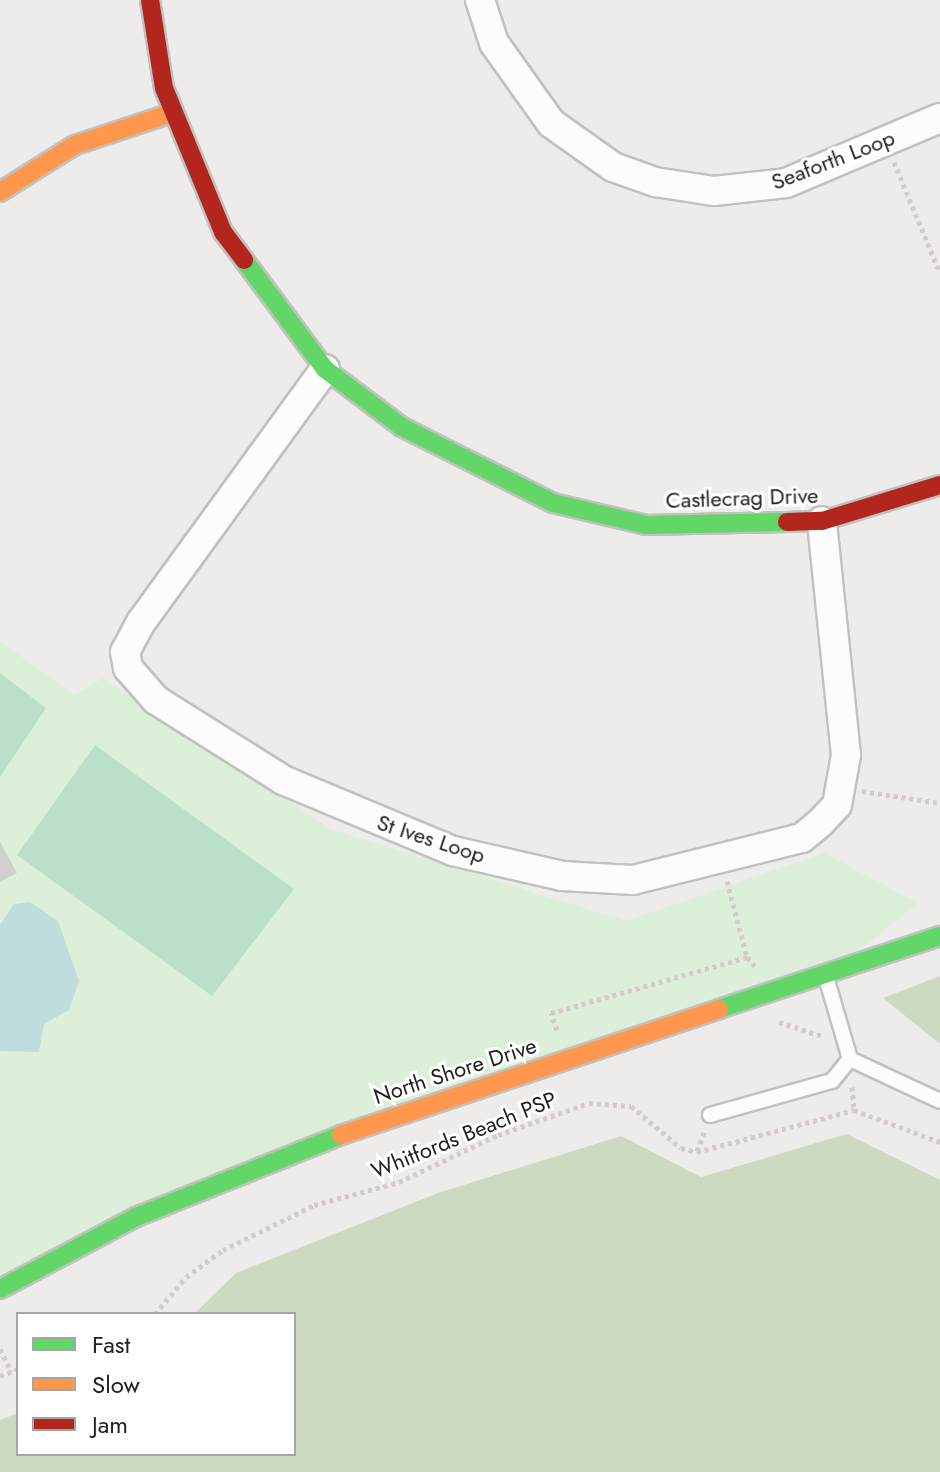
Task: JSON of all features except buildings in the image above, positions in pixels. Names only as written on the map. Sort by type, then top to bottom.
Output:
[{"type":"street","name":"Castlecrag Drive","points":[[150,0],[164,88],[223,232],[325,369],[450,456],[553,503],[646,525],[822,521],[940,485]]},
{"type":"street","name":"Seaforth Loop","points":[[480,0],[494,43],[531,100],[581,148],[641,177],[683,189],[750,190],[786,183],[884,139],[940,118]]},
{"type":"street","points":[[144,96],[164,88]]},
{"type":"street","points":[[0,192],[75,145],[172,113]]},
{"type":"street","name":"St Ives Loop","points":[[325,369],[141,622],[125,652],[135,683],[307,793],[453,851],[602,880],[664,876],[802,838],[837,805],[846,755],[822,521]]},
{"type":"street","name":"North Shore Drive","points":[[0,1289],[136,1217],[295,1150],[826,977],[940,936]]},
{"type":"lane","points":[[826,977],[850,1059],[940,1101]]},
{"type":"lane","points":[[710,1115],[832,1081],[850,1059]]},
{"type":"path","points":[[884,139],[940,273]]},
{"type":"path","points":[[841,788],[940,803]]},
{"type":"path","points":[[722,860],[747,957]]},
{"type":"path","name":"Whitfords Beach PSP","points":[[157,1312],[186,1277],[223,1250],[314,1205],[399,1182],[498,1135],[589,1103],[631,1106],[681,1148],[697,1152],[854,1110],[940,1142]]},
{"type":"path","points":[[0,1349],[14,1370],[0,1376]]},
{"type":"green space","points":[[0,641],[74,695],[103,678],[331,829],[626,921],[824,853],[918,903],[826,977],[233,1174],[0,1289]]},
{"type":"green space","points":[[0,673],[46,708],[0,777]]},
{"type":"green space","points":[[95,745],[294,889],[212,996],[17,855]]},
{"type":"green space","points":[[940,976],[940,1044],[883,998]]},
{"type":"green space","points":[[847,1134],[940,1180],[940,1472],[0,1472],[0,1420],[16,1414],[16,1456],[296,1456],[296,1312],[196,1312],[236,1273],[438,1193],[621,1136],[701,1177]]},
{"type":"water","points":[[30,902],[58,921],[79,981],[69,1010],[44,1024],[39,1052],[0,1051],[0,925],[14,904]]},
{"type":"traffic: fast","points":[[244,260],[325,369],[402,427],[553,503],[646,525],[787,522]]},
{"type":"traffic: fast","points":[[719,1009],[940,936]]},
{"type":"traffic: fast","points":[[0,1289],[136,1217],[341,1135]]},
{"type":"traffic: slow","points":[[0,192],[75,145],[172,113]]},
{"type":"traffic: slow","points":[[341,1135],[719,1009]]},
{"type":"traffic: jam","points":[[150,0],[164,88],[223,232],[244,260]]},
{"type":"traffic: jam","points":[[787,522],[822,521],[940,485]]}]
